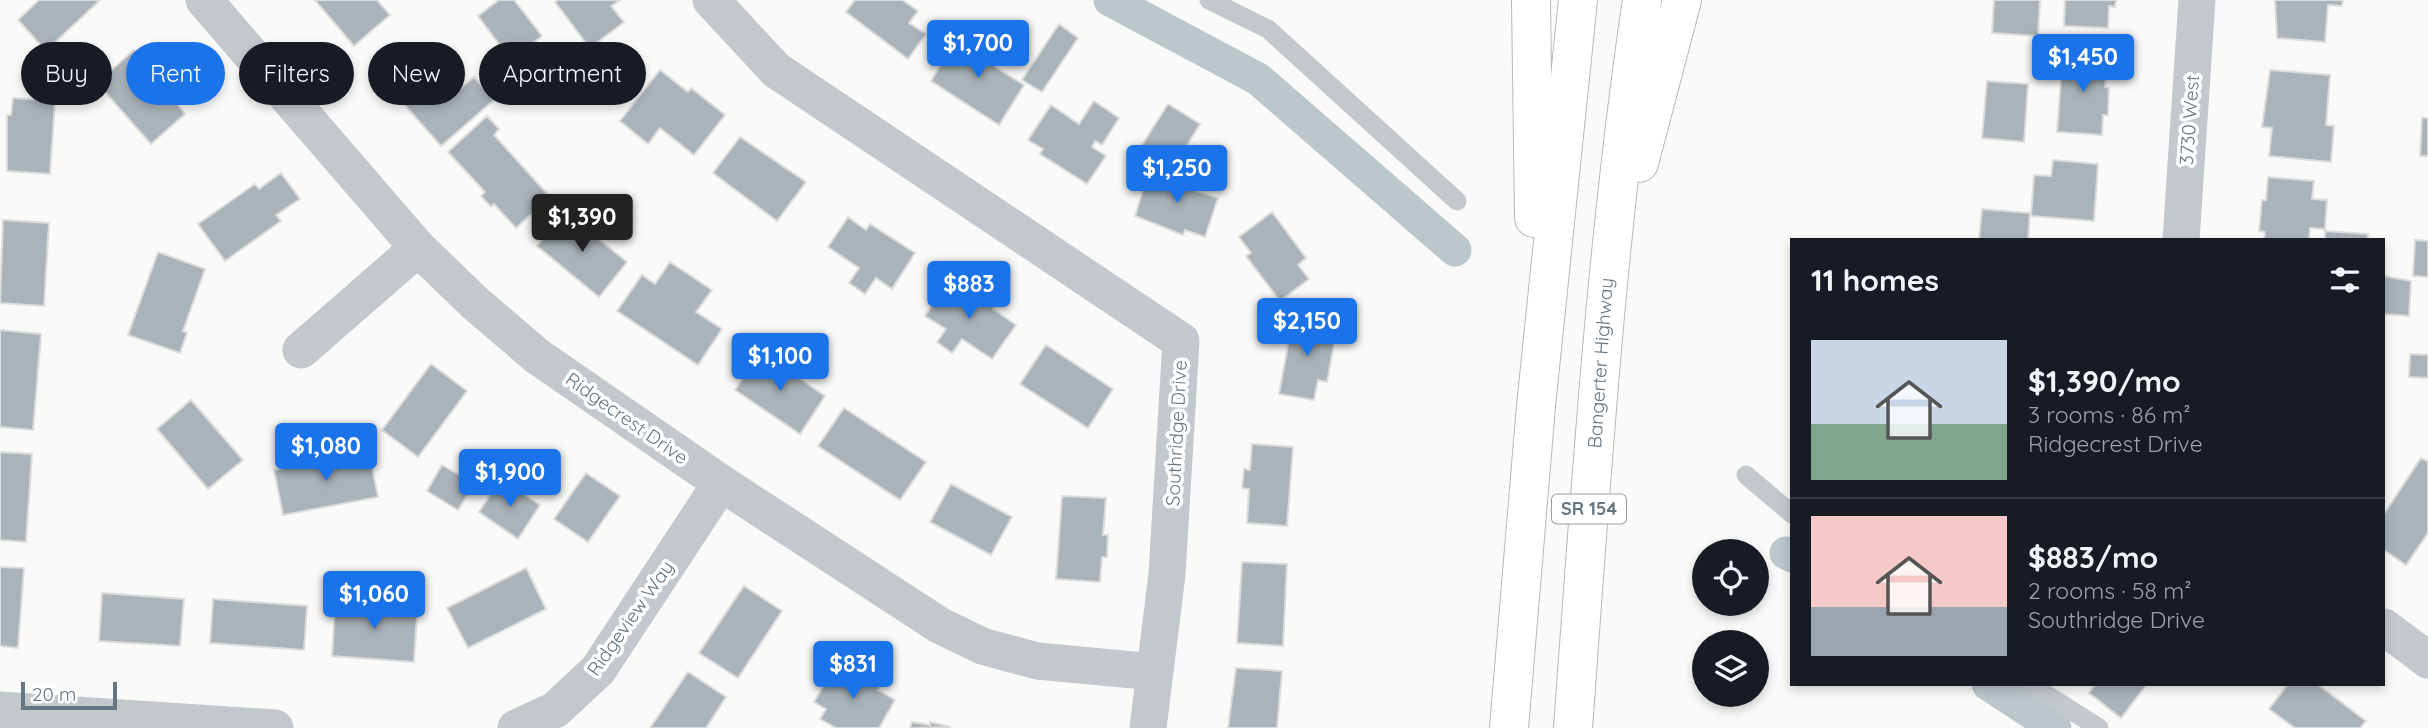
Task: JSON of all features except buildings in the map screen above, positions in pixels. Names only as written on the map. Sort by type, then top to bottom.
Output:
[{"type":"highway","points":[[1531,0],[1536,405]]},
{"type":"highway","name":"SR 154","points":[[1509,728],[1536,405],[1578,0]]},
{"type":"highway","name":"Bangerter Highway","points":[[1573,728],[1605,290],[1642,0]]},
{"type":"highway","points":[[1605,290],[1682,0]]},
{"type":"street","name":"Ridgecrest Drive","points":[[204,0],[418,247],[475,303],[537,356],[721,483],[939,625],[982,646],[1037,661],[1155,672]]},
{"type":"street","name":"Southridge Drive","points":[[711,0],[776,69],[1181,341],[1167,574],[1148,728]]},
{"type":"street","name":"3730 West","points":[[2181,238],[2197,0]]},
{"type":"street","points":[[300,350],[418,247]]},
{"type":"street","name":"Ridgeview Way","points":[[516,728],[555,710],[598,670],[721,483]]},
{"type":"street","points":[[2385,628],[2428,660]]},
{"type":"street","points":[[0,710],[275,728]]},
{"type":"lane","points":[[1209,0],[1268,29],[1457,201]]},
{"type":"lane","points":[[1746,475],[1790,512]]},
{"type":"lane","points":[[2033,686],[2099,728]]},
{"type":"waterway","points":[[1110,0],[1258,79],[1455,250]]},
{"type":"waterway","points":[[1786,553],[1790,555]]},
{"type":"waterway","points":[[1991,686],[2055,728]]}]
